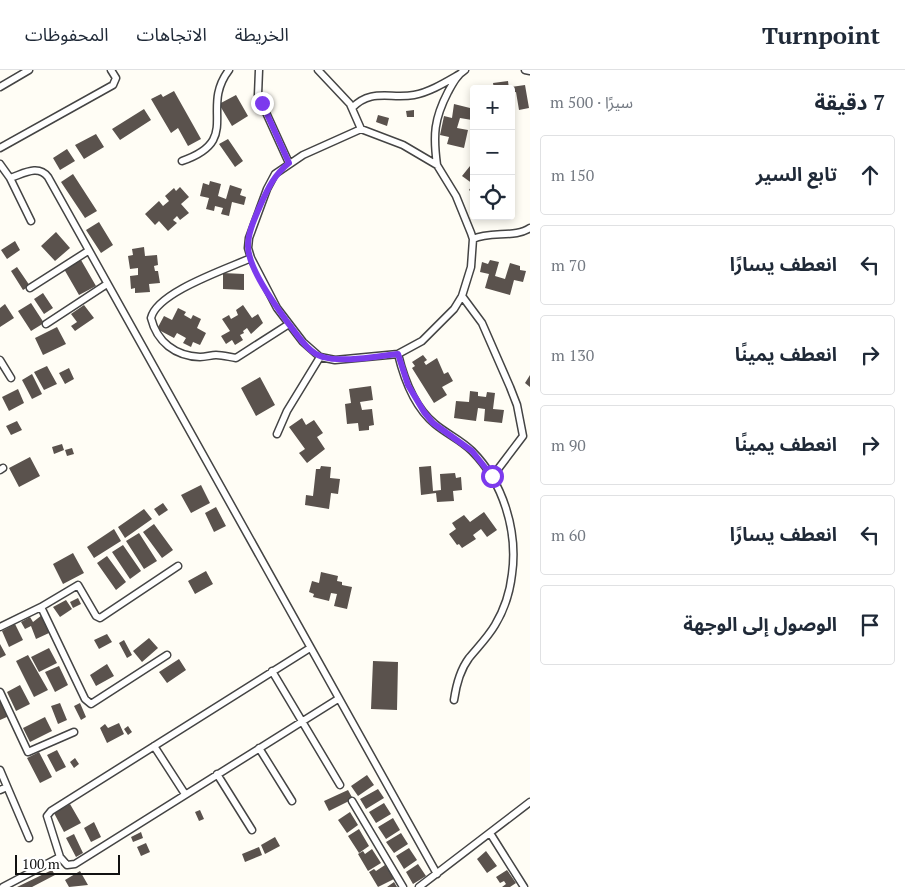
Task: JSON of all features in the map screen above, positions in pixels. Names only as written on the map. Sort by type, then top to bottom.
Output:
[{"type":"street","points":[[0,87],[28,70]]},
{"type":"street","points":[[0,148],[113,85],[116,78],[111,70]]},
{"type":"street","points":[[182,161],[208,149],[217,135],[216,109],[218,94],[221,82],[229,70]]},
{"type":"street","points":[[259,70],[258,95],[289,163]]},
{"type":"street","points":[[318,70],[341,92],[352,108],[361,129]]},
{"type":"street","points":[[525,70],[530,71]]},
{"type":"street","points":[[352,108],[367,96],[415,94],[442,84],[462,72]]},
{"type":"street","points":[[437,165],[403,145],[361,129],[323,144],[289,163],[272,179],[254,220],[248,248],[270,297],[303,342],[320,357],[336,360],[398,354],[431,334],[454,309],[462,296],[471,267],[473,239],[456,196],[437,165],[434,132],[437,115],[462,72]]},
{"type":"street","points":[[0,164],[10,178],[31,221]]},
{"type":"street","points":[[10,178],[35,170],[44,172],[436,874]]},
{"type":"street","points":[[473,239],[481,236],[516,233],[530,228]]},
{"type":"street","points":[[30,288],[88,251]]},
{"type":"street","points":[[251,258],[195,283],[155,307],[151,318],[159,338],[172,349],[190,355],[202,357],[214,355],[236,358],[289,324]]},
{"type":"street","points":[[46,324],[107,284]]},
{"type":"street","points":[[462,296],[482,323],[514,396],[521,423],[522,436],[492,476]]},
{"type":"street","points":[[398,354],[408,385],[424,412],[433,423],[472,451],[492,476],[509,517],[512,545],[510,585],[503,610],[495,626],[465,665],[457,684],[454,700]]},
{"type":"street","points":[[277,434],[288,411],[320,357]]},
{"type":"street","points":[[0,360],[11,378]]},
{"type":"street","points":[[0,628],[78,585],[96,616],[100,618],[178,566]]},
{"type":"street","points":[[41,607],[87,702],[94,703],[167,655]]},
{"type":"street","points":[[310,648],[50,811],[47,816],[60,857],[67,865],[75,864],[338,699]]},
{"type":"street","points":[[272,671],[340,785]]},
{"type":"street","points":[[0,692],[28,752],[74,732]]},
{"type":"street","points":[[154,746],[185,794]]},
{"type":"street","points":[[259,748],[292,801]]},
{"type":"street","points":[[0,770],[29,838]]},
{"type":"street","points":[[218,774],[252,830]]},
{"type":"street","points":[[0,790],[7,787]]},
{"type":"street","points":[[352,801],[403,887]]},
{"type":"street","points":[[419,887],[530,802]]},
{"type":"street","points":[[490,833],[524,887]]},
{"type":"street","points":[[3,887],[60,857]]},
{"type":"building","points":[[508,81],[508,85],[493,85],[493,83]]},
{"type":"building","points":[[525,85],[529,108],[519,110],[515,86]]},
{"type":"building","points":[[174,91],[201,139],[188,146],[178,128],[171,133],[151,99],[161,94],[163,97]]},
{"type":"building","points":[[236,95],[248,116],[232,126],[219,104]]},
{"type":"building","points":[[454,104],[470,108],[470,120],[460,118],[457,128],[468,130],[464,148],[447,144],[449,137],[440,135],[444,116],[452,118]]},
{"type":"building","points":[[144,109],[151,120],[120,140],[112,129]]},
{"type":"building","points":[[414,110],[414,117],[407,117],[406,111]]},
{"type":"building","points":[[378,115],[389,118],[387,126],[376,122]]},
{"type":"building","points":[[96,134],[104,147],[84,159],[75,145]]},
{"type":"building","points":[[228,139],[243,161],[235,167],[219,144]]},
{"type":"building","points":[[67,149],[75,161],[60,170],[53,158]]},
{"type":"building","points":[[470,166],[470,182],[462,176]]},
{"type":"building","points":[[73,174],[97,211],[85,218],[61,182]]},
{"type":"building","points":[[210,181],[221,184],[218,196],[226,199],[230,185],[242,189],[240,195],[246,197],[244,205],[232,202],[229,216],[221,214],[223,208],[215,206],[214,211],[206,209],[209,198],[200,196],[203,183],[209,185]]},
{"type":"building","points":[[180,187],[189,197],[181,204],[189,213],[180,220],[177,216],[173,220],[177,223],[168,231],[159,221],[155,225],[145,214],[159,201],[163,206],[169,201],[165,196],[174,188],[176,191]]},
{"type":"building","points":[[99,222],[113,245],[101,253],[86,230]]},
{"type":"building","points":[[56,232],[70,248],[55,261],[41,246]]},
{"type":"building","points":[[15,241],[20,250],[7,259],[1,250]]},
{"type":"building","points":[[144,247],[145,256],[157,255],[158,265],[154,266],[155,271],[158,271],[160,283],[149,284],[150,292],[135,293],[135,288],[131,289],[130,276],[138,275],[138,268],[130,269],[128,256],[133,255],[132,249]]},
{"type":"building","points":[[81,260],[96,286],[79,295],[64,269]]},
{"type":"building","points":[[490,260],[499,262],[495,276],[505,279],[510,263],[520,266],[520,270],[526,271],[523,282],[514,280],[510,295],[485,288],[489,274],[480,272],[482,262],[488,264]]},
{"type":"building","points":[[17,267],[30,286],[23,290],[11,271]]},
{"type":"building","points":[[223,273],[244,274],[244,290],[223,289]]},
{"type":"building","points":[[43,293],[53,308],[44,314],[34,299]]},
{"type":"building","points":[[31,303],[44,323],[31,331],[18,311]]},
{"type":"building","points":[[5,304],[14,318],[0,327],[0,308]]},
{"type":"building","points":[[84,305],[94,318],[75,331],[71,326],[77,322],[71,314]]},
{"type":"building","points":[[243,305],[252,318],[258,314],[263,323],[251,334],[247,328],[243,331],[244,333],[240,335],[243,340],[235,345],[232,340],[226,344],[221,336],[230,331],[222,319],[229,315],[231,319],[238,315],[236,310]]},
{"type":"building","points":[[178,308],[186,312],[184,315],[191,319],[193,315],[201,319],[197,328],[206,333],[200,345],[193,342],[191,347],[183,343],[186,338],[177,333],[174,338],[157,329],[164,316],[172,320]]},
{"type":"building","points":[[57,327],[66,344],[43,355],[35,338]]},
{"type":"building","points":[[423,355],[427,360],[424,362],[426,365],[437,358],[444,374],[448,372],[453,381],[442,387],[447,395],[434,403],[412,368],[415,366],[412,362]]},
{"type":"building","points":[[47,366],[57,384],[44,390],[34,372]]},
{"type":"building","points":[[69,368],[74,379],[65,384],[59,373]]},
{"type":"building","points":[[32,374],[42,394],[32,399],[22,380]]},
{"type":"building","points":[[530,375],[530,387],[525,383]]},
{"type":"building","points":[[260,377],[275,405],[256,416],[241,388]]},
{"type":"building","points":[[371,386],[373,400],[360,402],[362,410],[372,409],[374,425],[369,426],[369,430],[359,431],[358,423],[347,424],[345,404],[351,403],[349,389]]},
{"type":"building","points":[[18,389],[24,403],[9,411],[2,397]]},
{"type":"building","points":[[470,391],[478,392],[478,396],[486,397],[487,392],[495,393],[493,409],[504,410],[502,423],[484,421],[485,409],[478,408],[476,421],[454,418],[456,401],[469,402]]},
{"type":"building","points":[[302,418],[306,425],[314,420],[323,433],[317,437],[325,449],[307,463],[299,453],[305,449],[289,427]]},
{"type":"building","points":[[17,421],[22,430],[11,435],[6,426]]},
{"type":"building","points":[[62,444],[64,450],[54,454],[52,447]]},
{"type":"building","points":[[72,448],[74,454],[67,456],[65,450]]},
{"type":"building","points":[[30,457],[40,476],[19,487],[9,468]]},
{"type":"building","points":[[321,466],[331,467],[330,478],[340,479],[338,494],[331,493],[329,509],[305,505],[306,495],[313,496],[316,469],[320,469]]},
{"type":"building","points":[[431,466],[433,491],[441,490],[440,474],[455,473],[456,478],[461,477],[462,490],[453,491],[454,501],[437,502],[436,493],[421,495],[419,467]]},
{"type":"building","points":[[201,485],[210,503],[191,513],[181,495]]},
{"type":"building","points":[[163,503],[168,510],[159,516],[154,509]]},
{"type":"building","points":[[216,507],[226,526],[214,532],[205,513]]},
{"type":"building","points":[[144,509],[152,519],[125,538],[118,527]]},
{"type":"building","points":[[484,512],[497,530],[487,537],[481,529],[473,535],[476,539],[462,548],[459,544],[457,545],[449,534],[456,529],[452,523],[464,515],[470,522]]},
{"type":"building","points":[[154,524],[173,550],[162,558],[143,532]]},
{"type":"building","points":[[114,529],[121,541],[94,558],[87,547]]},
{"type":"building","points":[[139,533],[157,561],[144,569],[126,541]]},
{"type":"building","points":[[123,545],[141,571],[130,579],[112,552]]},
{"type":"building","points":[[73,553],[84,573],[63,584],[53,564]]},
{"type":"building","points":[[107,556],[126,582],[116,590],[97,563]]},
{"type":"building","points":[[206,571],[213,584],[195,594],[188,581]]},
{"type":"building","points":[[321,572],[338,576],[337,581],[342,582],[342,585],[352,587],[347,609],[334,606],[337,594],[331,593],[329,601],[313,597],[314,594],[309,592],[312,581],[319,583]]},
{"type":"building","points":[[78,598],[81,604],[73,608],[70,602]]},
{"type":"building","points":[[66,600],[72,609],[60,617],[53,607]]},
{"type":"building","points":[[42,615],[49,633],[36,639],[31,626],[25,629],[21,622],[30,617],[33,622]]},
{"type":"building","points":[[15,624],[23,640],[9,647],[2,631]]},
{"type":"building","points":[[107,634],[112,642],[99,649],[94,640]]},
{"type":"building","points":[[149,638],[158,648],[142,662],[133,651]]},
{"type":"building","points":[[124,640],[132,655],[127,658],[119,643]]},
{"type":"building","points":[[0,644],[6,655],[0,658]]},
{"type":"building","points":[[49,648],[57,663],[39,672],[31,657]]},
{"type":"building","points":[[28,655],[48,690],[34,697],[16,661]]},
{"type":"building","points":[[179,659],[186,670],[167,683],[159,672]]},
{"type":"building","points":[[373,661],[398,662],[397,710],[371,709]]},
{"type":"building","points":[[107,664],[114,676],[96,686],[90,675]]},
{"type":"building","points":[[59,666],[68,685],[55,692],[45,672]]},
{"type":"building","points":[[20,685],[30,704],[16,711],[7,692]]},
{"type":"building","points":[[2,702],[9,716],[0,720],[0,703]]},
{"type":"building","points":[[60,703],[67,720],[58,724],[51,706]]},
{"type":"building","points":[[80,703],[86,717],[81,720],[74,706]]},
{"type":"building","points":[[45,717],[52,731],[30,742],[23,728]]},
{"type":"building","points":[[119,723],[124,734],[107,743],[100,728],[105,724],[108,728]]},
{"type":"building","points":[[128,726],[132,732],[128,735],[124,729]]},
{"type":"building","points":[[57,750],[66,767],[56,772],[47,755]]},
{"type":"building","points":[[39,752],[52,777],[40,783],[27,758]]},
{"type":"building","points":[[75,758],[79,764],[74,768],[70,762]]},
{"type":"building","points":[[367,775],[374,785],[358,796],[351,786]]},
{"type":"building","points":[[378,789],[384,798],[366,809],[360,799]]},
{"type":"building","points":[[348,790],[353,799],[329,811],[324,801]]},
{"type":"building","points":[[384,803],[391,814],[376,823],[369,812]]},
{"type":"building","points":[[70,804],[81,823],[64,832],[54,813]]},
{"type":"building","points":[[200,810],[204,819],[199,821],[195,812]]},
{"type":"building","points":[[350,812],[358,825],[347,833],[338,820]]},
{"type":"building","points":[[393,818],[400,830],[386,839],[378,827]]},
{"type":"building","points":[[94,822],[101,837],[91,842],[84,828]]},
{"type":"building","points":[[359,829],[369,846],[359,853],[348,836]]},
{"type":"building","points":[[141,832],[143,838],[133,842],[131,837]]},
{"type":"building","points":[[401,833],[408,844],[394,853],[386,842]]},
{"type":"building","points":[[74,834],[83,853],[76,857],[66,838]]},
{"type":"building","points":[[275,837],[280,846],[265,854],[261,845]]},
{"type":"building","points":[[146,843],[150,852],[141,856],[137,847]]},
{"type":"building","points":[[259,847],[262,855],[245,862],[242,854]]},
{"type":"building","points":[[409,848],[417,860],[404,869],[396,856]]},
{"type":"building","points":[[372,849],[381,863],[368,871],[358,854],[363,851],[365,854]]},
{"type":"building","points":[[486,851],[497,866],[487,873],[477,859]]},
{"type":"building","points":[[418,864],[426,876],[413,884],[406,872]]},
{"type":"building","points":[[385,865],[394,879],[378,887],[369,872],[374,869],[376,871]]},
{"type":"building","points":[[52,870],[55,875],[32,887],[17,887]]},
{"type":"building","points":[[507,870],[516,883],[510,887],[502,887],[506,884],[504,881],[500,883],[496,877]]},
{"type":"building","points":[[80,871],[88,885],[69,887],[65,880]]},
{"type":"building","points":[[394,882],[397,887],[387,887]]},
{"type":"route","points":[[262,103],[289,163],[275,174],[267,189],[254,220],[248,248],[258,275],[277,308],[303,342],[320,357],[336,360],[398,354],[408,385],[424,412],[433,423],[472,451],[492,476]]}]
